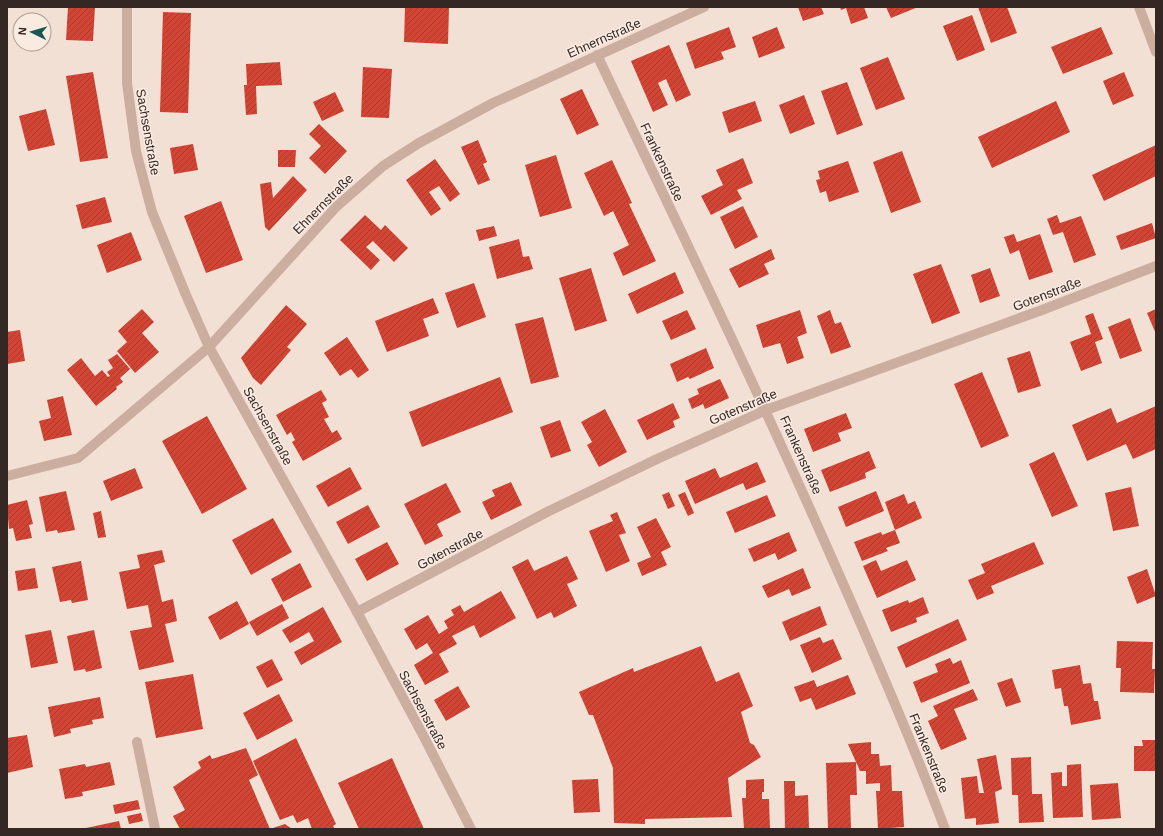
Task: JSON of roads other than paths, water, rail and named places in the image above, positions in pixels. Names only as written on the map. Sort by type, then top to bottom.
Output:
[{"type":"street","name":"Sachsenstraße","points":[[127,7],[127,83],[131,122],[142,179],[152,212],[209,347],[357,612],[471,829]]},
{"type":"street","name":"Ehnernstraße","points":[[7,476],[78,458],[209,347],[336,207],[383,166],[418,142],[493,103],[704,7]]},
{"type":"street","points":[[1138,7],[1156,52]]},
{"type":"street","name":"Frankenstraße","points":[[597,55],[766,410],[866,634],[922,768],[945,829]]},
{"type":"street","name":"Gotenstraße","points":[[357,612],[547,512],[657,459],[766,410],[1042,310],[1156,266]]},
{"type":"street","points":[[137,742],[154,829]]}]
